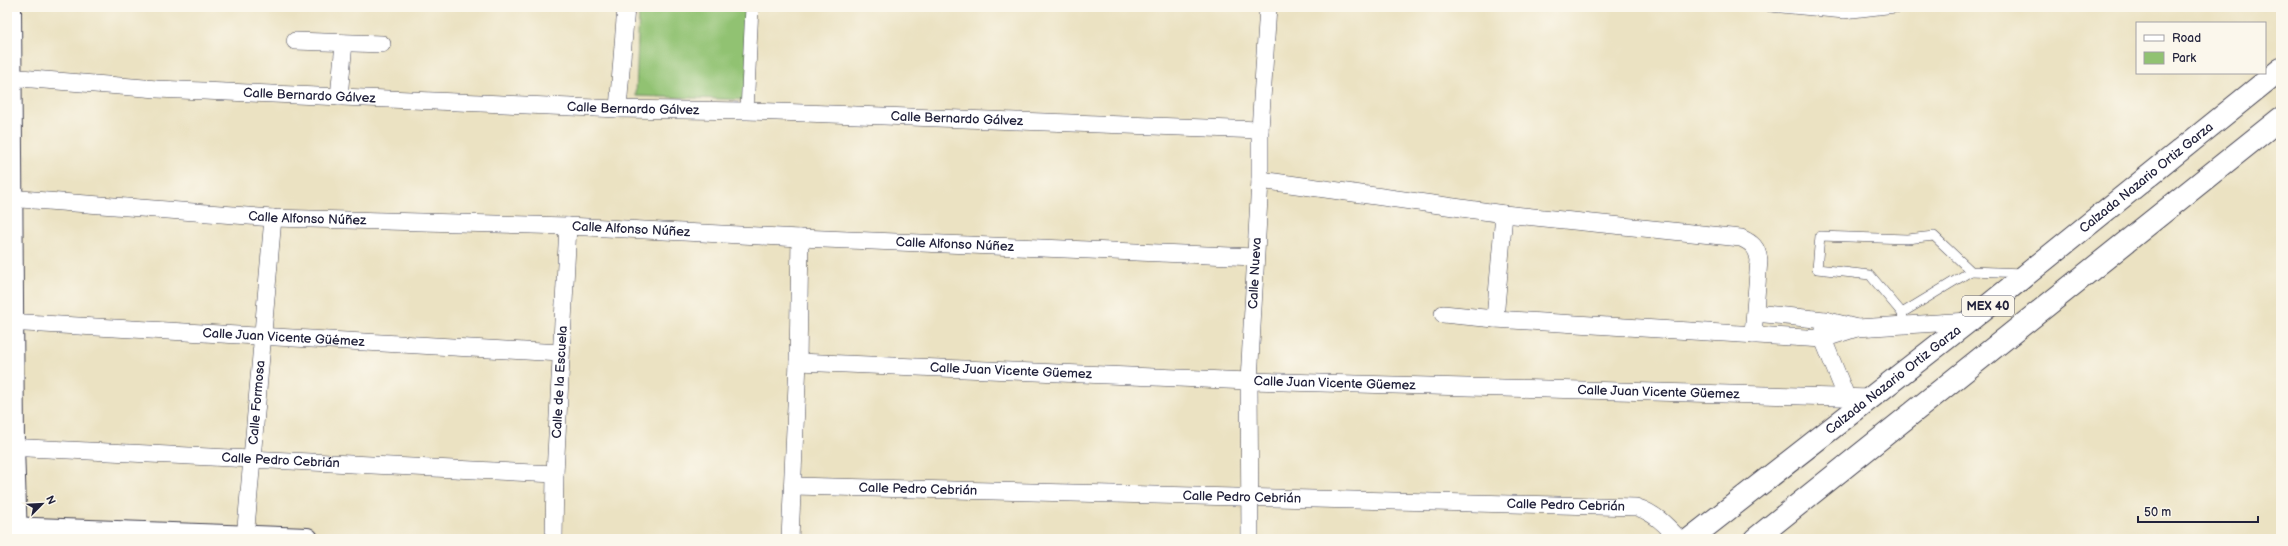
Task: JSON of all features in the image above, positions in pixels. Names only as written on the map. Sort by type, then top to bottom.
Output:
[{"type":"main road","points":[[10,7],[10,447],[13,532],[307,539]]},
{"type":"main road","name":"Calzada Nazario Ortiz Garza","points":[[1690,539],[1969,321],[2281,69]]},
{"type":"main road","name":"MEX 40","points":[[1755,539],[2281,118]]},
{"type":"street","points":[[618,109],[626,7]]},
{"type":"street","points":[[747,111],[752,7]]},
{"type":"street","name":"Calle Nueva","points":[[1250,539],[1249,381],[1260,180],[1260,130],[1268,7]]},
{"type":"street","points":[[295,41],[382,44]]},
{"type":"street","points":[[339,97],[344,43]]},
{"type":"street","name":"Calle Bernardo Gálvez","points":[[9,77],[157,89],[618,109],[747,111],[1260,130]]},
{"type":"street","points":[[1260,180],[1504,214],[1741,238],[1752,243],[1758,252],[1758,277],[1753,335]]},
{"type":"street","name":"Calle Alfonso Núñez","points":[[9,198],[273,218],[568,226],[800,238],[1255,257]]},
{"type":"street","points":[[1495,319],[1504,214]]},
{"type":"street","name":"Calle Formosa","points":[[245,538],[273,218]]},
{"type":"street","name":"Calle de la Escuela","points":[[554,539],[560,353],[568,226]]},
{"type":"street","points":[[790,539],[798,362],[800,238]]},
{"type":"street","points":[[1755,313],[1824,320],[1857,328]]},
{"type":"street","points":[[1443,314],[1495,319],[1823,339],[1857,328],[1903,319],[1969,321]]},
{"type":"street","points":[[1824,320],[1823,339],[1846,396]]},
{"type":"street","name":"Calle Juan Vicente Güémez","points":[[10,322],[262,335],[560,353]]},
{"type":"street","name":"Calle Juan Vicente Güemez","points":[[798,362],[1249,381],[1846,396],[1872,398]]},
{"type":"street","name":"Calle Pedro Cebrián","points":[[10,447],[555,474]]},
{"type":"street","name":"Calle Pedro Cebrián","points":[[793,486],[1250,496],[1636,507],[1648,510],[1679,539]]},
{"type":"lane","points":[[1770,7],[1844,14],[1904,7]]},
{"type":"lane","points":[[1971,270],[1934,236],[1907,239],[1820,236],[1817,269],[1870,275],[1903,319],[1971,270],[2028,273]]},
{"type":"green space","points":[[639,7],[750,7],[747,100],[636,96]]}]
